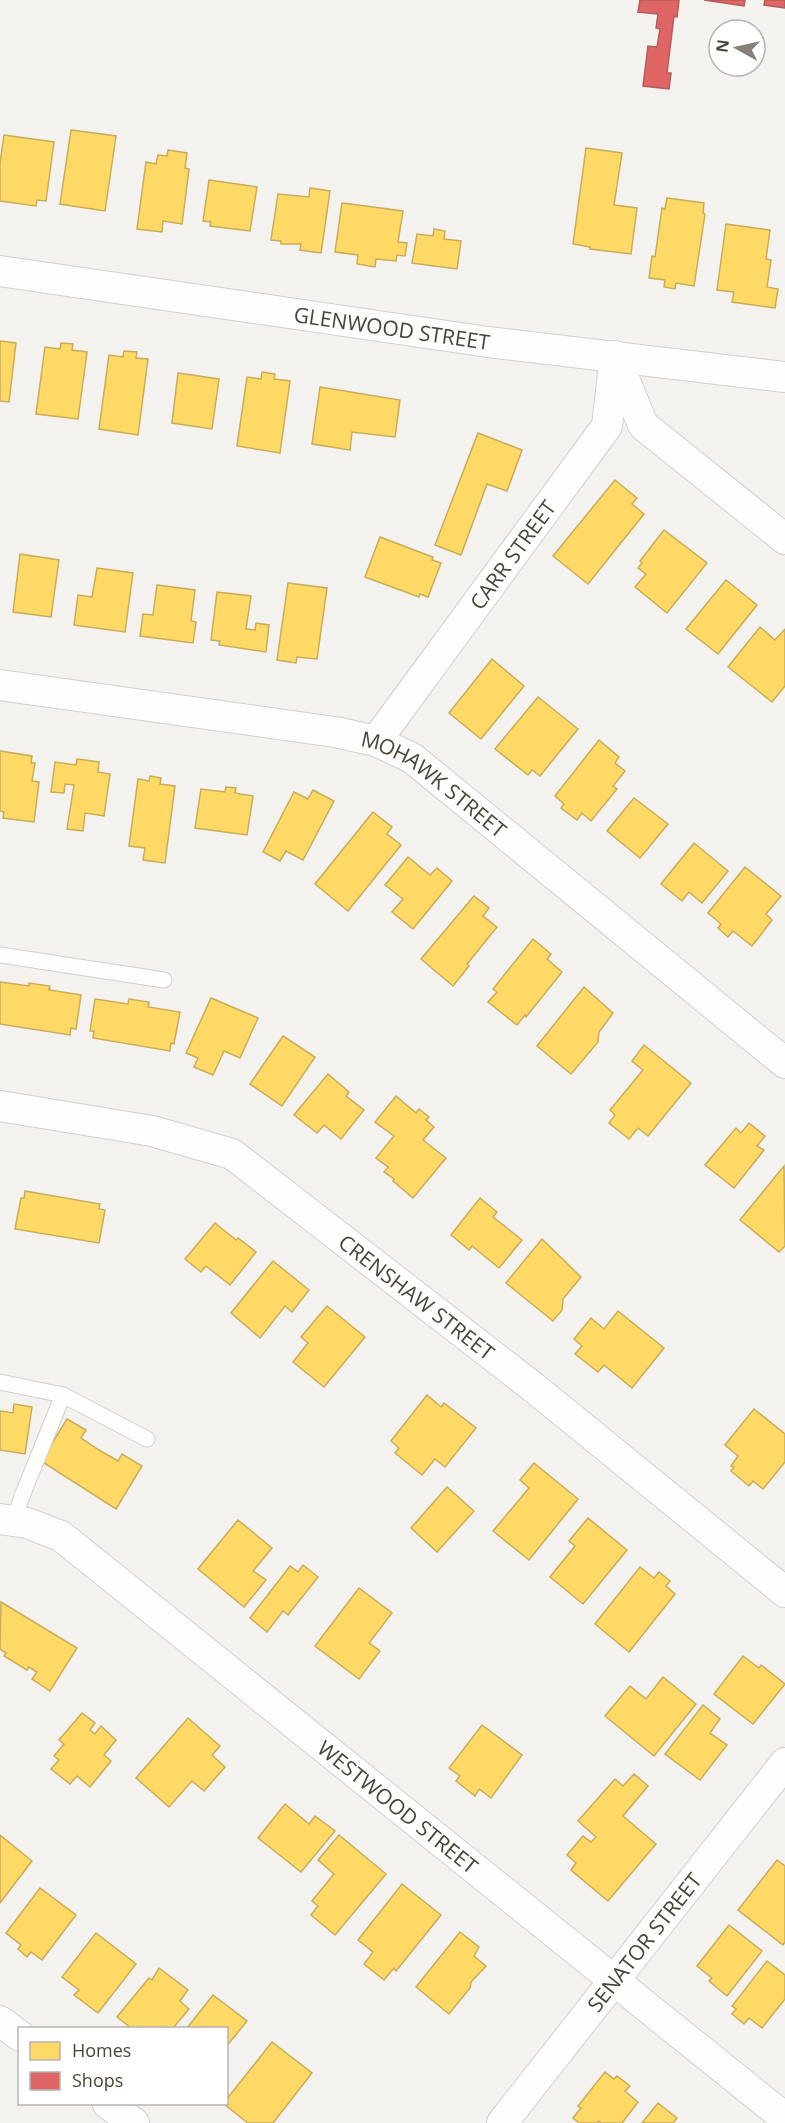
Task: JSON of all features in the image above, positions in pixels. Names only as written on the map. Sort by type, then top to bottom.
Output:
[{"type":"street","name":"GLENWOOD STREET","points":[[0,272],[488,342],[785,377]]},
{"type":"street","points":[[615,356],[643,425],[785,539]]},
{"type":"street","name":"CARR STREET","points":[[376,741],[607,426],[615,356]]},
{"type":"street","name":"MOHAWK STREET","points":[[0,685],[336,732],[376,741],[412,758],[785,1063]]},
{"type":"street","name":"CRENSHAW STREET","points":[[0,1106],[152,1131],[232,1154],[533,1387],[785,1592]]},
{"type":"street","name":"WESTWOOD STREET","points":[[7,1520],[27,1523],[61,1536],[785,2118]]},
{"type":"street","name":"SENATOR STREET","points":[[502,2123],[785,1763]]},
{"type":"street","points":[[0,2021],[18,2034]]},
{"type":"street","points":[[111,2105],[134,2123]]},
{"type":"lane","points":[[0,955],[164,980]]},
{"type":"lane","points":[[0,1382],[63,1395],[147,1439]]},
{"type":"lane","points":[[7,1520],[63,1395]]},
{"type":"building: Homes","points":[[71,130],[116,136],[105,211],[60,204]]},
{"type":"building: Homes","points":[[4,135],[54,142],[46,201],[37,200],[36,206],[0,201],[0,163]]},
{"type":"building: Homes","points":[[586,148],[622,153],[614,205],[637,208],[631,254],[590,249],[590,247],[573,244]]},
{"type":"building: Homes","points":[[168,150],[187,153],[185,168],[189,169],[182,224],[163,221],[162,232],[137,229],[146,162],[156,164],[158,155],[167,156]]},
{"type":"building: Homes","points":[[209,180],[257,187],[250,231],[210,226],[211,222],[203,221]]},
{"type":"building: Homes","points":[[310,188],[330,191],[321,253],[300,250],[301,244],[281,244],[281,241],[271,240],[278,194],[309,197]]},
{"type":"building: Homes","points":[[667,198],[704,203],[703,213],[705,214],[694,286],[676,283],[675,289],[664,287],[665,280],[649,278],[652,256],[655,257],[662,208],[665,209]]},
{"type":"building: Homes","points":[[342,203],[403,211],[398,242],[407,243],[405,256],[397,255],[396,261],[376,259],[375,267],[357,264],[358,255],[335,252]]},
{"type":"building: Homes","points":[[726,224],[770,230],[766,259],[771,260],[767,287],[778,289],[775,308],[732,302],[734,292],[717,290]]},
{"type":"building: Homes","points":[[434,229],[445,231],[444,239],[461,241],[457,269],[412,263],[417,234],[433,236]]},
{"type":"building: Homes","points":[[0,341],[16,343],[9,402],[0,401]]},
{"type":"building: Homes","points":[[61,343],[73,344],[72,350],[87,352],[78,419],[36,414],[45,347],[60,349]]},
{"type":"building: Homes","points":[[124,351],[137,352],[136,358],[148,359],[138,435],[99,429],[109,355],[123,357]]},
{"type":"building: Homes","points":[[262,372],[275,374],[274,379],[290,381],[280,453],[237,446],[247,377],[261,379]]},
{"type":"building: Homes","points":[[178,373],[219,379],[212,429],[172,423]]},
{"type":"building: Homes","points":[[320,387],[400,400],[395,437],[352,432],[350,450],[312,444]]},
{"type":"building: Homes","points":[[478,433],[522,450],[507,491],[487,484],[461,555],[435,545]]},
{"type":"building: Homes","points":[[615,480],[637,498],[632,504],[644,514],[588,584],[553,556]]},
{"type":"building: Homes","points":[[664,530],[707,563],[667,613],[635,587],[646,574],[638,568],[642,563],[640,561]]},
{"type":"building: Homes","points":[[380,537],[433,557],[432,560],[441,563],[428,597],[420,594],[419,597],[365,577]]},
{"type":"building: Homes","points":[[20,554],[59,560],[51,617],[13,612]]},
{"type":"building: Homes","points":[[97,568],[133,573],[125,632],[74,625],[78,595],[92,597]]},
{"type":"building: Homes","points":[[726,580],[757,605],[718,654],[686,629]]},
{"type":"building: Homes","points":[[288,583],[327,588],[317,659],[297,657],[296,663],[277,660]]},
{"type":"building: Homes","points":[[157,585],[195,590],[191,621],[196,622],[193,643],[140,636],[143,614],[153,615]]},
{"type":"building: Homes","points":[[217,592],[251,596],[246,629],[255,630],[256,623],[269,625],[266,652],[219,645],[220,641],[211,640]]},
{"type":"building: Homes","points":[[760,627],[775,640],[785,629],[785,686],[772,702],[728,667]]},
{"type":"building: Homes","points":[[492,659],[524,686],[481,739],[449,713]]},
{"type":"building: Homes","points":[[538,697],[578,729],[540,776],[532,770],[528,775],[495,749]]},
{"type":"building: Homes","points":[[599,740],[619,757],[615,763],[625,771],[613,786],[617,789],[591,821],[582,813],[577,820],[561,808],[564,804],[555,796]]},
{"type":"building: Homes","points":[[0,751],[32,756],[31,763],[35,763],[32,781],[39,782],[34,822],[3,818],[4,812],[0,811]]},
{"type":"building: Homes","points":[[77,759],[99,762],[98,772],[110,774],[104,816],[85,813],[83,831],[67,829],[74,785],[65,784],[64,793],[51,792],[55,762],[76,765]]},
{"type":"building: Homes","points":[[150,776],[161,778],[160,784],[175,786],[165,863],[143,860],[145,848],[129,846],[138,779],[149,781]]},
{"type":"building: Homes","points":[[226,787],[236,788],[235,793],[253,796],[247,835],[195,828],[201,789],[225,792]]},
{"type":"building: Homes","points":[[313,790],[334,801],[303,860],[286,851],[280,861],[263,852],[294,792],[308,799]]},
{"type":"building: Homes","points":[[634,798],[668,824],[640,858],[607,831]]},
{"type":"building: Homes","points":[[373,812],[392,827],[387,834],[401,845],[348,911],[315,884]]},
{"type":"building: Homes","points":[[694,843],[728,871],[702,903],[689,892],[682,901],[661,884]]},
{"type":"building: Homes","points":[[408,857],[430,875],[437,868],[452,881],[413,929],[392,912],[403,899],[385,885]]},
{"type":"building: Homes","points":[[745,867],[781,896],[766,914],[772,920],[752,946],[733,931],[728,937],[718,928],[721,924],[708,913]]},
{"type":"building: Homes","points":[[474,896],[489,908],[483,916],[497,927],[467,964],[469,966],[453,986],[421,959]]},
{"type":"building: Homes","points":[[533,939],[551,954],[547,959],[562,972],[517,1025],[488,1002],[497,992],[493,989]]},
{"type":"building: Homes","points":[[0,982],[50,986],[49,990],[81,995],[76,1029],[71,1028],[70,1035],[0,1024]]},
{"type":"building: Homes","points":[[584,987],[613,1013],[599,1032],[598,1042],[571,1074],[537,1046]]},
{"type":"building: Homes","points":[[211,998],[258,1018],[240,1058],[224,1051],[213,1075],[194,1067],[198,1058],[186,1053]]},
{"type":"building: Homes","points":[[95,999],[128,1004],[129,999],[149,1002],[148,1007],[180,1012],[174,1044],[171,1043],[170,1051],[93,1038],[94,1031],[90,1031]]},
{"type":"building: Homes","points":[[283,1036],[315,1057],[282,1106],[250,1084]]},
{"type":"building: Homes","points":[[644,1045],[691,1083],[648,1136],[638,1128],[629,1139],[609,1123],[615,1115],[610,1110],[643,1070],[632,1061]]},
{"type":"building: Homes","points":[[328,1074],[349,1092],[346,1096],[364,1110],[341,1139],[324,1125],[317,1133],[294,1115]]},
{"type":"building: Homes","points":[[396,1096],[416,1113],[419,1109],[429,1117],[426,1120],[434,1127],[423,1140],[446,1158],[413,1198],[384,1172],[388,1167],[376,1158],[394,1136],[375,1122]]},
{"type":"building: Homes","points":[[749,1123],[765,1136],[757,1146],[764,1150],[734,1188],[705,1165],[736,1128],[741,1133]]},
{"type":"building: Homes","points":[[784,1166],[785,1246],[779,1252],[740,1220]]},
{"type":"building: Homes","points":[[25,1191],[100,1204],[99,1209],[105,1210],[99,1243],[15,1229],[21,1198],[24,1198]]},
{"type":"building: Homes","points":[[480,1198],[497,1212],[493,1217],[522,1240],[499,1268],[472,1246],[469,1250],[451,1235]]},
{"type":"building: Homes","points":[[215,1223],[256,1252],[230,1285],[206,1266],[201,1272],[185,1259]]},
{"type":"building: Homes","points":[[542,1239],[581,1277],[563,1299],[562,1310],[553,1321],[506,1283]]},
{"type":"building: Homes","points":[[273,1261],[309,1290],[292,1312],[285,1306],[260,1338],[231,1313]]},
{"type":"building: Homes","points":[[327,1306],[365,1337],[324,1387],[293,1362],[308,1343],[301,1337]]},
{"type":"building: Homes","points":[[618,1311],[664,1348],[632,1388],[604,1365],[598,1372],[575,1354],[582,1346],[574,1339],[591,1318],[604,1329]]},
{"type":"building: Homes","points":[[427,1395],[441,1407],[444,1403],[476,1428],[445,1467],[435,1459],[422,1475],[395,1453],[399,1448],[391,1441]]},
{"type":"building: Homes","points":[[14,1404],[32,1407],[25,1454],[0,1450],[0,1411],[13,1413]]},
{"type":"building: Homes","points":[[754,1409],[785,1434],[785,1462],[763,1489],[753,1481],[749,1486],[731,1471],[734,1467],[731,1466],[738,1456],[725,1445]]},
{"type":"building: Homes","points":[[67,1419],[86,1430],[81,1438],[99,1450],[118,1461],[122,1454],[142,1466],[116,1509],[41,1461]]},
{"type":"building: Homes","points":[[534,1463],[578,1499],[529,1560],[493,1531],[529,1488],[520,1480]]},
{"type":"building: Homes","points":[[447,1487],[474,1511],[437,1552],[411,1528]]},
{"type":"building: Homes","points":[[588,1518],[627,1550],[583,1604],[550,1577],[575,1546],[569,1541]]},
{"type":"building: Homes","points":[[238,1520],[272,1548],[253,1571],[266,1580],[244,1607],[198,1569]]},
{"type":"building: Homes","points":[[303,1565],[318,1577],[288,1615],[283,1611],[267,1632],[250,1618],[290,1566],[298,1572]]},
{"type":"building: Homes","points":[[640,1567],[654,1578],[659,1572],[670,1581],[666,1586],[675,1594],[629,1652],[595,1624]]},
{"type":"building: Homes","points":[[359,1588],[392,1613],[369,1643],[380,1651],[359,1679],[315,1646]]},
{"type":"building: Homes","points":[[1,1602],[77,1648],[50,1691],[32,1679],[37,1672],[29,1667],[27,1670],[4,1656],[6,1653],[0,1649]]},
{"type":"building: Homes","points":[[743,1656],[759,1668],[761,1665],[785,1684],[753,1724],[714,1694]]},
{"type":"building: Homes","points":[[663,1677],[696,1704],[654,1756],[605,1716],[630,1686],[646,1699]]},
{"type":"building: Homes","points":[[703,1705],[720,1719],[710,1733],[727,1745],[700,1780],[665,1754]]},
{"type":"building: Homes","points":[[82,1713],[95,1723],[90,1730],[95,1734],[101,1726],[116,1740],[104,1755],[111,1761],[90,1787],[77,1776],[70,1784],[51,1769],[59,1760],[54,1756],[64,1744],[59,1740]]},
{"type":"building: Homes","points":[[188,1718],[220,1746],[212,1755],[225,1767],[204,1791],[192,1781],[169,1807],[136,1778]]},
{"type":"building: Homes","points":[[482,1725],[522,1755],[491,1798],[479,1789],[475,1796],[456,1781],[460,1776],[449,1768]]},
{"type":"building: Homes","points":[[634,1774],[648,1786],[623,1816],[656,1844],[608,1901],[571,1870],[576,1863],[567,1855],[583,1836],[591,1842],[596,1837],[578,1821],[615,1779],[623,1786]]},
{"type":"building: Homes","points":[[285,1804],[309,1824],[315,1816],[335,1831],[301,1872],[258,1838]]},
{"type":"building: Homes","points":[[0,1835],[32,1861],[0,1903]]},
{"type":"building: Homes","points":[[339,1835],[386,1874],[335,1935],[311,1915],[318,1906],[312,1901],[334,1874],[318,1860]]},
{"type":"building: Homes","points":[[777,1860],[785,1866],[785,1942],[783,1945],[738,1910]]},
{"type":"building: Homes","points":[[402,1884],[441,1915],[396,1971],[394,1968],[384,1980],[364,1964],[373,1952],[358,1940]]},
{"type":"building: Homes","points":[[40,1888],[76,1915],[42,1960],[31,1952],[27,1957],[18,1949],[21,1945],[6,1933]]},
{"type":"building: Homes","points":[[729,1925],[762,1951],[727,1996],[709,1981],[712,1978],[697,1966]]},
{"type":"building: Homes","points":[[460,1932],[479,1947],[474,1956],[486,1966],[471,1982],[470,1988],[449,2014],[416,1987]]},
{"type":"building: Homes","points":[[96,1933],[136,1964],[98,2013],[74,1995],[79,1990],[62,1977]]},
{"type":"building: Homes","points":[[767,1961],[785,1975],[785,1999],[762,2028],[749,2018],[744,2024],[732,2014],[736,2009],[732,2006]]},
{"type":"building: Homes","points":[[159,1968],[188,1990],[180,2001],[189,2009],[174,2027],[130,2027],[117,2017],[149,1978],[152,1980]]},
{"type":"building: Homes","points":[[213,1995],[247,2021],[228,2045],[228,2027],[188,2027]]},
{"type":"building: Homes","points":[[272,2042],[312,2073],[273,2123],[248,2123],[225,2105],[228,2105],[228,2097]]},
{"type":"building: Homes","points":[[605,2072],[614,2079],[617,2076],[630,2086],[625,2091],[638,2102],[622,2123],[601,2123],[599,2121],[579,2123],[573,2118],[581,2108],[578,2106]]},
{"type":"building: Homes","points":[[658,2103],[677,2118],[673,2123],[642,2123]]},
{"type":"building: Shops","points":[[640,0],[679,0],[677,17],[674,16],[667,73],[671,73],[669,89],[643,86],[648,46],[657,47],[660,29],[656,28],[658,14],[638,12]]},
{"type":"building: Shops","points":[[704,0],[745,0],[744,6]]},
{"type":"building: Shops","points":[[765,0],[785,0],[785,8],[764,5]]}]
